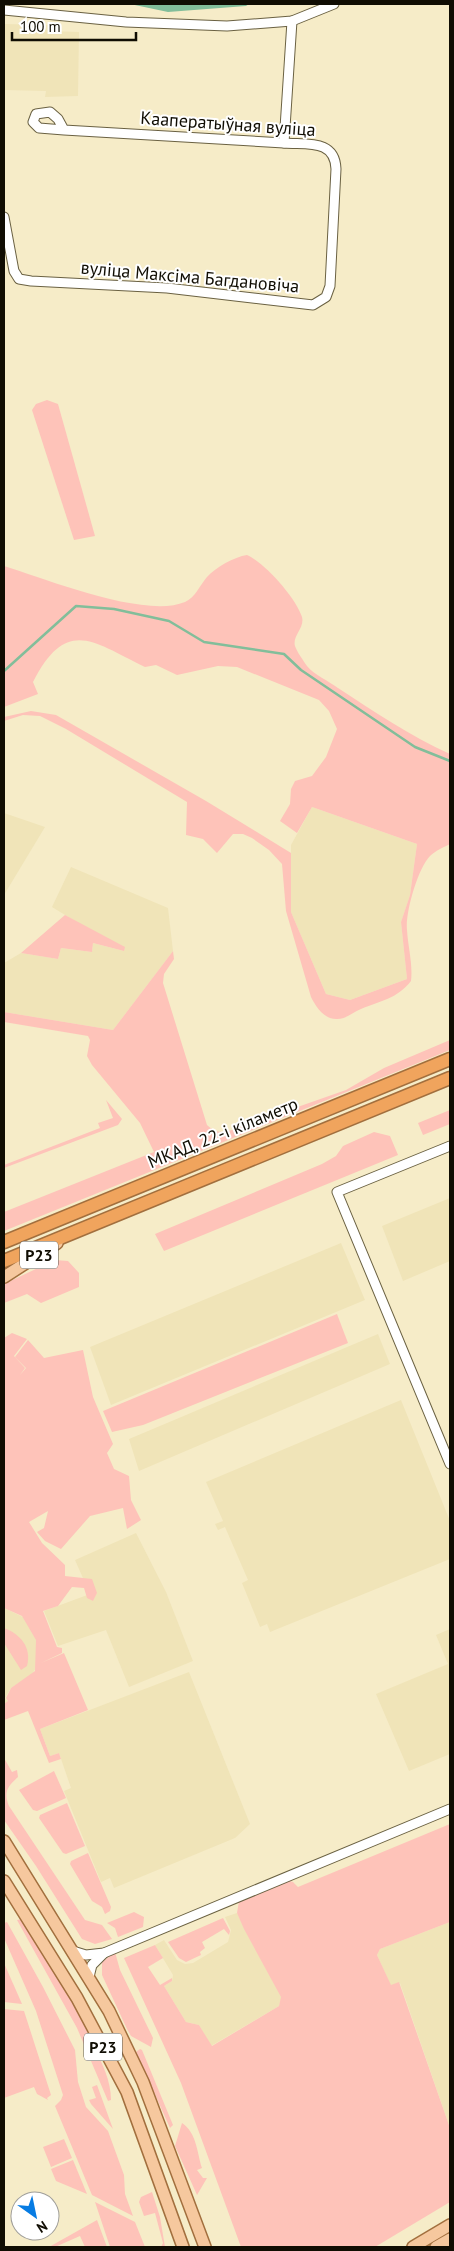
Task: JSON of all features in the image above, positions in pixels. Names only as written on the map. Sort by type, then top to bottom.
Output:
[{"type":"highway","name":"МКАД, 22-і кіламетр","points":[[6,1240],[450,1059]]},
{"type":"highway","name":"МКАД, 22-і кіламетр","points":[[4,1261],[450,1078]]},
{"type":"main road","name":"Р23","points":[[4,1277],[74,1233]]},
{"type":"main road","name":"Р23","points":[[4,1841],[89,1976],[143,2082],[205,2247]]},
{"type":"main road","name":"Р23","points":[[4,1881],[77,1998],[127,2092],[183,2247]]},
{"type":"main road","points":[[413,2247],[450,2224]]},
{"type":"main road","points":[[436,2247],[450,2239]]},
{"type":"street","points":[[4,10],[126,22],[227,26],[292,21],[334,4]]},
{"type":"street","points":[[284,144],[292,21]]},
{"type":"street","name":"Кааператыўная вуліца","points":[[64,130],[316,145],[329,149],[335,158],[330,286],[326,296]]},
{"type":"street","name":"вуліца Максіма Багдановіча","points":[[4,217],[14,271],[19,279],[167,288],[313,305],[326,296]]},
{"type":"street","points":[[450,1146],[337,1192],[450,1464]]},
{"type":"street","points":[[73,1951],[86,1955],[104,1953],[450,1809]]},
{"type":"street","points":[[89,1976],[92,1965],[104,1953]]},
{"type":"shaded area","points":[[130,4],[249,4],[246,6],[168,12]]},
{"type":"shaded area","points":[[4,24],[50,25],[50,31],[79,32],[78,96],[45,97],[46,91],[4,90]]},
{"type":"shaded area","points":[[47,400],[58,404],[95,536],[74,540],[32,410],[36,404]]},
{"type":"shaded area","points":[[247,555],[271,573],[287,591],[299,609],[302,625],[295,639],[295,646],[310,669],[393,723],[450,754],[450,844],[430,856],[425,862],[413,891],[407,922],[411,981],[394,996],[339,1019],[324,1015],[311,997],[286,911],[282,864],[269,850],[243,834],[233,834],[217,853],[203,839],[186,835],[187,802],[66,729],[40,716],[23,715],[4,721],[4,717],[31,711],[56,715],[206,801],[291,853],[291,912],[326,994],[350,1000],[407,979],[401,922],[410,895],[417,844],[312,807],[297,833],[280,821],[290,804],[291,789],[295,781],[312,776],[326,757],[337,729],[329,711],[319,700],[237,667],[218,666],[177,675],[156,665],[145,667],[96,643],[82,640],[70,642],[58,648],[45,661],[33,682],[38,694],[4,707],[4,566],[69,588],[121,602],[167,606],[189,600],[207,577],[220,566]]},
{"type":"shaded area","points":[[312,807],[417,844],[410,895],[401,922],[407,979],[350,1000],[326,994],[291,912],[291,845]]},
{"type":"shaded area","points":[[4,813],[45,827],[4,895]]},
{"type":"shaded area","points":[[71,867],[168,908],[173,951],[113,1030],[4,1012],[4,963],[21,953],[58,959],[61,948],[92,952],[93,943],[124,951],[52,907]]},
{"type":"shaded area","points":[[65,915],[125,947],[124,951],[93,943],[92,952],[61,948],[58,959],[21,953]]},
{"type":"shaded area","points":[[173,951],[174,959],[164,974],[163,983],[207,1125],[213,1130],[222,1132],[232,1130],[346,1090],[384,1068],[450,1040],[450,1050],[4,1231],[4,1212],[154,1152],[140,1123],[92,1065],[87,1056],[90,1040],[88,1036],[4,1022],[4,1012],[113,1030]]},
{"type":"shaded area","points":[[106,1100],[122,1119],[118,1125],[4,1168],[4,1165],[100,1128],[98,1123],[113,1118]]},
{"type":"shaded area","points":[[450,1110],[450,1124],[423,1135],[418,1123]]},
{"type":"shaded area","points":[[374,1132],[390,1136],[398,1155],[164,1251],[155,1234],[322,1164],[336,1156],[343,1146]]},
{"type":"shaded area","points":[[450,1198],[450,1261],[403,1281],[382,1226]]},
{"type":"shaded area","points":[[341,1243],[365,1300],[111,1405],[90,1347]]},
{"type":"shaded area","points":[[55,1260],[68,1261],[79,1273],[79,1287],[41,1303],[27,1294],[4,1303],[4,1284]]},
{"type":"shaded area","points":[[337,1314],[348,1343],[143,1425],[112,1432],[103,1411]]},
{"type":"shaded area","points":[[12,1333],[27,1339],[14,1356],[25,1368],[20,1375],[26,1368],[15,1357],[28,1340],[44,1358],[83,1350],[93,1397],[113,1444],[107,1453],[114,1469],[129,1476],[131,1500],[141,1520],[127,1529],[123,1508],[90,1516],[61,1549],[45,1541],[37,1532],[44,1528],[48,1511],[29,1522],[42,1543],[65,1565],[65,1576],[92,1579],[97,1593],[93,1601],[87,1598],[84,1588],[72,1587],[58,1606],[43,1611],[57,1647],[62,1648],[62,1653],[41,1663],[64,1653],[88,1710],[40,1729],[50,1756],[59,1753],[61,1759],[49,1763],[28,1711],[4,1720],[4,1704],[8,1701],[6,1698],[11,1688],[35,1671],[36,1640],[22,1616],[4,1608],[4,1338]]},
{"type":"shaded area","points":[[378,1334],[390,1364],[139,1471],[129,1439]]},
{"type":"shaded area","points":[[401,1400],[450,1521],[450,1559],[270,1632],[267,1624],[260,1627],[242,1583],[248,1580],[225,1527],[218,1530],[215,1524],[223,1521],[206,1482]]},
{"type":"shaded area","points":[[136,1533],[166,1592],[193,1661],[129,1687],[106,1630],[58,1646],[44,1611],[90,1594],[75,1560]]},
{"type":"shaded area","points":[[4,1608],[23,1617],[36,1638],[37,1667],[31,1675],[11,1688],[5,1698],[8,1701],[4,1704]]},
{"type":"shaded area","points":[[4,1628],[20,1638],[26,1647],[28,1653],[27,1666],[21,1670],[4,1643]]},
{"type":"shaded area","points":[[450,1629],[450,1754],[409,1771],[376,1694],[448,1664],[436,1635]]},
{"type":"shaded area","points":[[189,1672],[250,1824],[235,1838],[114,1888],[110,1878],[101,1882],[64,1791],[71,1788],[59,1753],[50,1756],[40,1729]]},
{"type":"shaded area","points":[[4,1758],[12,1772],[17,1770],[18,1777],[12,1783],[7,1793],[6,1797],[9,1806],[85,1920],[102,1925],[112,1939],[95,1944],[82,1939],[36,1866],[4,1820]]},
{"type":"shaded area","points":[[54,1771],[66,1798],[37,1811],[33,1810],[19,1790]]},
{"type":"shaded area","points":[[67,1803],[85,1846],[66,1854],[63,1853],[39,1818],[40,1815]]},
{"type":"shaded area","points":[[450,1824],[450,1922],[380,1949],[377,1955],[391,1985],[399,1982],[450,2128],[450,2202],[375,2247],[241,2247],[181,2083],[124,1958],[155,1945],[163,1958],[148,1967],[160,1985],[172,1978],[172,1981],[164,1986],[186,2022],[199,2025],[212,2046],[279,2006],[281,1997],[237,1913],[239,1901],[287,1880],[293,1882],[298,1887]]},
{"type":"shaded area","points":[[88,1853],[111,1907],[110,1911],[105,1914],[102,1907],[92,1901],[70,1864],[71,1861]]},
{"type":"shaded area","points":[[134,1912],[144,1917],[143,1927],[118,1937],[115,1928],[107,1923]]},
{"type":"shaded area","points":[[237,1913],[282,1997],[279,2006],[211,2046],[199,2025],[186,2022],[164,1986],[172,1981],[173,1975],[155,1945],[164,1940],[177,1960],[185,1964],[193,1963],[228,1942],[231,1930],[225,1917]]},
{"type":"shaded area","points":[[223,1918],[230,1931],[229,1935],[224,1929],[202,1942],[205,1948],[200,1952],[201,1955],[186,1962],[179,1958],[168,1942]]},
{"type":"shaded area","points":[[22,1919],[60,1981],[86,2029],[105,2072],[111,2100],[108,2101],[77,2028],[17,1920]]},
{"type":"shaded area","points":[[7,1922],[75,2050],[78,2082],[86,2107],[108,2131],[124,2175],[125,2194],[133,2216],[92,2195],[55,2106],[63,2095],[36,2011],[4,1938],[4,1923]]},
{"type":"shaded area","points":[[450,1922],[450,2128],[400,1983],[391,1986],[377,1955],[380,1949]]},
{"type":"shaded area","points":[[115,1952],[120,1970],[153,2038],[151,2047],[131,2036],[102,1975],[102,1962]]},
{"type":"shaded area","points":[[4,1963],[22,2004],[4,2002]]},
{"type":"shaded area","points":[[4,2009],[24,2011],[51,2095],[47,2098],[48,2100],[37,2094],[34,2087],[4,2098]]},
{"type":"shaded area","points":[[140,2049],[173,2125],[170,2128],[136,2052]]},
{"type":"shaded area","points":[[97,2085],[113,2129],[89,2100],[96,2098],[92,2087]]},
{"type":"shaded area","points":[[182,2123],[191,2132],[196,2144],[202,2168],[197,2170],[203,2178],[207,2178],[197,2195],[175,2146]]},
{"type":"shaded area","points":[[64,2139],[72,2158],[51,2167],[43,2147]]},
{"type":"shaded area","points":[[73,2160],[87,2194],[56,2181],[51,2169]]},
{"type":"shaded area","points":[[152,2192],[160,2217],[165,2247],[161,2247],[163,2243],[155,2213],[144,2216],[139,2202],[141,2197]]},
{"type":"shaded area","points":[[95,2202],[135,2222],[145,2247],[110,2247]]},
{"type":"shaded area","points":[[97,2220],[107,2247],[85,2247],[80,2236],[55,2247],[49,2247]]},
{"type":"waterway","points":[[4,671],[76,606],[114,609],[169,621],[204,642],[284,654],[301,670],[415,747],[450,761]]}]
